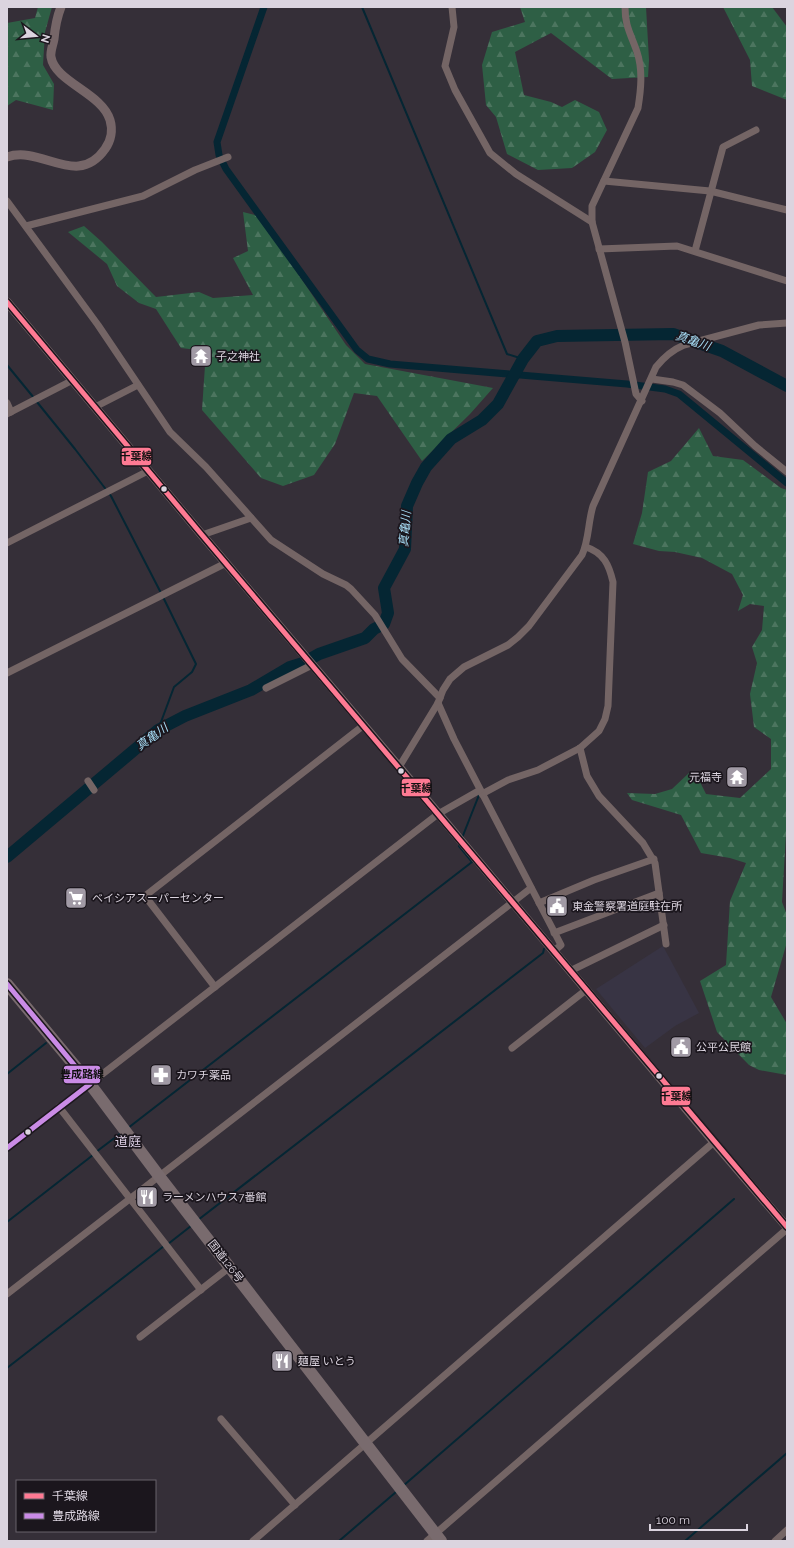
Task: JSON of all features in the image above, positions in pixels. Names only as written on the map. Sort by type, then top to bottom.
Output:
[{"type":"highway","name":"国道126号","points":[[7,984],[90,1084],[159,1176],[366,1444],[434,1538]]},
{"type":"street","points":[[7,157],[23,155],[36,156],[61,165],[82,166],[92,162],[108,145],[111,135],[111,124],[104,110],[97,101],[59,71],[53,64],[51,56],[57,16],[61,7]]},
{"type":"street","points":[[452,7],[454,26],[445,66],[455,90],[490,153],[516,174],[592,222]]},
{"type":"street","points":[[625,7],[626,27],[637,52],[640,70],[638,108],[592,206],[592,222],[625,342],[636,394],[642,401]]},
{"type":"street","points":[[695,251],[723,147],[756,130]]},
{"type":"street","points":[[26,226],[143,196],[195,170],[228,157]]},
{"type":"street","points":[[604,181],[710,191],[787,210]]},
{"type":"street","points":[[7,201],[98,325],[170,432],[206,467],[271,540],[323,574],[351,588],[375,614],[402,659],[439,701],[454,739],[561,945],[554,951]]},
{"type":"street","points":[[599,249],[677,246],[787,281]]},
{"type":"street","points":[[7,302],[787,1228],[434,1538]]},
{"type":"street","points":[[400,767],[439,701],[443,690],[450,679],[464,667],[508,645],[524,632],[582,555],[586,547],[592,506],[642,401],[656,367],[663,358],[676,349],[704,340],[759,325],[787,323]]},
{"type":"street","points":[[652,379],[673,382],[683,386],[720,413],[755,446],[787,472]]},
{"type":"street","points":[[7,403],[9,413],[73,380]]},
{"type":"street","points":[[95,407],[138,385]]},
{"type":"street","points":[[7,543],[148,471]]},
{"type":"street","points":[[202,535],[251,518]]},
{"type":"street","points":[[7,1148],[438,814],[508,780],[538,770],[580,748],[599,731],[605,719],[608,706],[614,582],[610,569],[603,558],[595,550],[586,547]]},
{"type":"street","points":[[7,673],[226,563]]},
{"type":"street","points":[[266,688],[312,664]]},
{"type":"street","points":[[215,987],[145,896],[364,725]]},
{"type":"street","points":[[580,748],[587,776],[599,796],[643,843],[654,859],[666,944]]},
{"type":"street","points":[[88,781],[94,790]]},
{"type":"street","points":[[539,903],[594,880],[654,859]]},
{"type":"street","points":[[7,1294],[531,888]]},
{"type":"street","points":[[554,933],[659,893]]},
{"type":"street","points":[[570,971],[664,925]]},
{"type":"street","points":[[512,1048],[586,990]]},
{"type":"street","points":[[59,1107],[201,1290]]},
{"type":"street","points":[[253,1541],[714,1142]]},
{"type":"street","points":[[140,1336],[230,1268]]},
{"type":"street","points":[[221,1419],[295,1505]]},
{"type":"street","points":[[775,1541],[787,1530]]},
{"type":"shaded area","points":[[663,946],[699,1013],[675,1026],[645,1048],[596,989]]},
{"type":"green space","points":[[38,7],[52,7],[45,32],[43,65],[54,84],[53,110],[16,100],[7,106],[7,23],[35,18]]},
{"type":"green space","points":[[520,7],[646,7],[649,60],[648,77],[612,79],[551,33],[515,52],[524,95],[551,102],[562,107],[575,100],[599,112],[607,130],[595,152],[572,168],[538,170],[507,154],[496,117],[486,105],[482,65],[492,32],[525,22]]},
{"type":"green space","points":[[723,7],[772,7],[787,27],[787,100],[752,86],[750,60]]},
{"type":"green space","points":[[243,212],[259,216],[346,345],[365,364],[493,388],[470,414],[422,461],[377,396],[354,393],[335,444],[314,475],[283,486],[261,478],[202,410],[206,351],[181,348],[156,309],[139,303],[117,286],[107,264],[68,232],[84,226],[102,242],[156,297],[199,292],[213,298],[253,295],[233,258],[248,251]]},
{"type":"green space","points":[[699,428],[713,456],[743,460],[781,488],[787,490],[787,817],[782,902],[787,915],[787,942],[771,997],[787,1024],[787,1075],[759,1070],[749,1065],[717,1032],[700,981],[726,965],[730,901],[746,863],[730,858],[701,853],[681,815],[632,800],[627,793],[655,794],[672,789],[690,772],[697,776],[706,794],[740,798],[771,769],[771,739],[754,727],[750,694],[757,663],[752,647],[762,630],[764,606],[750,604],[738,611],[743,595],[732,574],[702,558],[675,552],[659,551],[633,544],[642,513],[648,472],[671,461]]},
{"type":"waterway","points":[[264,7],[217,142],[219,155],[226,169],[357,350],[368,359],[390,364],[627,384],[665,389],[679,394],[787,483]]},
{"type":"waterway","points":[[362,7],[507,354],[523,359]]},
{"type":"waterway","name":"真亀川","points":[[7,857],[158,730],[185,716],[251,690],[290,667],[303,663],[319,654],[365,638],[374,629],[384,624],[388,613],[384,588],[405,549],[407,506],[417,483],[426,467],[451,439],[482,420],[498,404],[523,359],[537,341],[557,336],[673,334],[722,351],[787,386]]},
{"type":"waterway","points":[[7,365],[34,398]]},
{"type":"waterway","points":[[37,402],[111,496],[161,593]]},
{"type":"waterway","points":[[158,730],[174,687],[192,672],[196,664],[163,597]]},
{"type":"waterway","points":[[462,838],[479,795]]},
{"type":"waterway","points":[[128,1128],[472,862],[459,846],[460,843]]},
{"type":"waterway","points":[[198,1220],[543,953],[544,949]]},
{"type":"waterway","points":[[7,1074],[46,1043]]},
{"type":"waterway","points":[[96,1152],[121,1133]]},
{"type":"waterway","points":[[7,1222],[93,1155]]},
{"type":"waterway","points":[[403,1486],[734,1199]]},
{"type":"waterway","points":[[168,1244],[191,1226]]},
{"type":"waterway","points":[[7,1368],[164,1246]]},
{"type":"waterway","points":[[685,1541],[787,1453]]},
{"type":"waterway","points":[[339,1541],[396,1492]]},
{"type":"transit line","name":"千葉線","points":[[7,302],[787,1227]]},
{"type":"transit line","name":"豊成路線","points":[[7,984],[90,1084],[7,1148]]},
{"type":"place","name":"子之神社","points":[[201,356]]},
{"type":"place","name":"元福寺","points":[[737,777]]},
{"type":"place","name":"ベイシアスーパーセンター","points":[[76,898]]},
{"type":"place","name":"東金警察署道庭駐在所","points":[[557,906]]},
{"type":"place","name":"公平公民館","points":[[681,1047]]},
{"type":"place","name":"カワチ薬品","points":[[161,1075]]},
{"type":"place","name":"ラーメンハウス7番館","points":[[147,1197]]},
{"type":"place","name":"麺屋 いとう","points":[[282,1361]]},
{"type":"district","name":"道庭","points":[[128,1141]]}]
